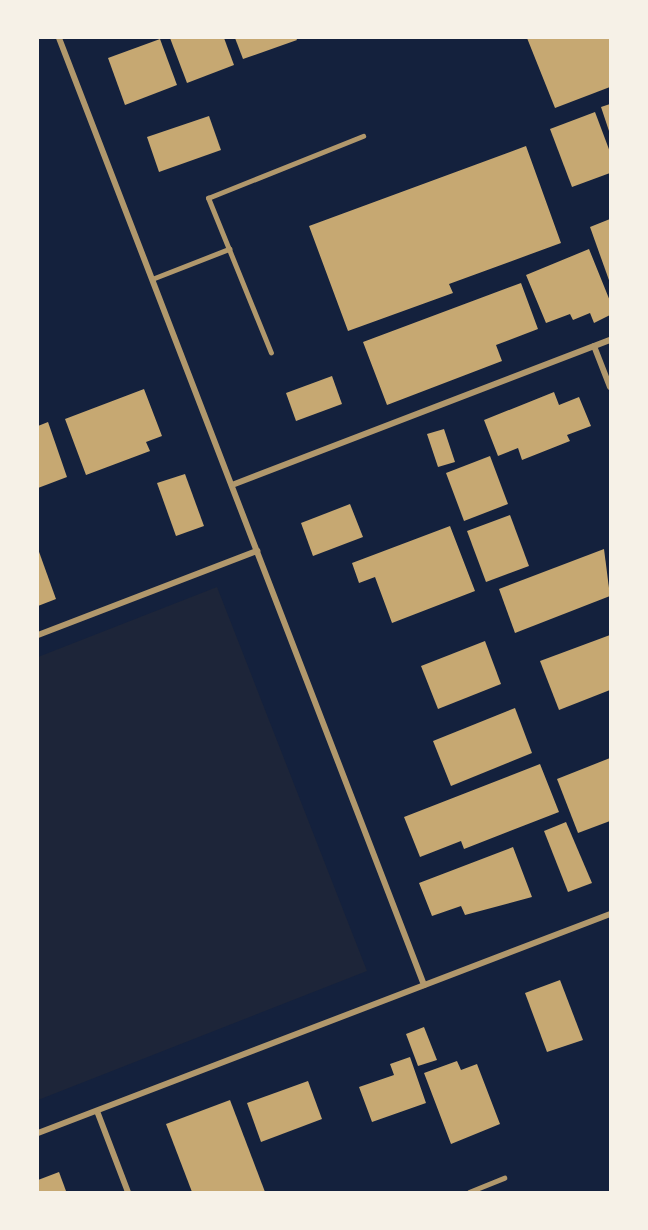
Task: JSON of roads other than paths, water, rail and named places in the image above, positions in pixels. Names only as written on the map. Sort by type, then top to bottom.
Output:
[{"type":"street","points":[[59,38],[424,985]]},
{"type":"street","points":[[232,485],[610,340]]},
{"type":"street","points":[[594,346],[610,387]]},
{"type":"street","points":[[38,635],[257,551]]},
{"type":"street","points":[[38,1133],[610,914]]},
{"type":"street","points":[[97,1110],[128,1192]]},
{"type":"lane","points":[[271,353],[208,198],[363,136]]},
{"type":"lane","points":[[152,279],[229,249]]},
{"type":"lane","points":[[469,1192],[504,1178]]}]
